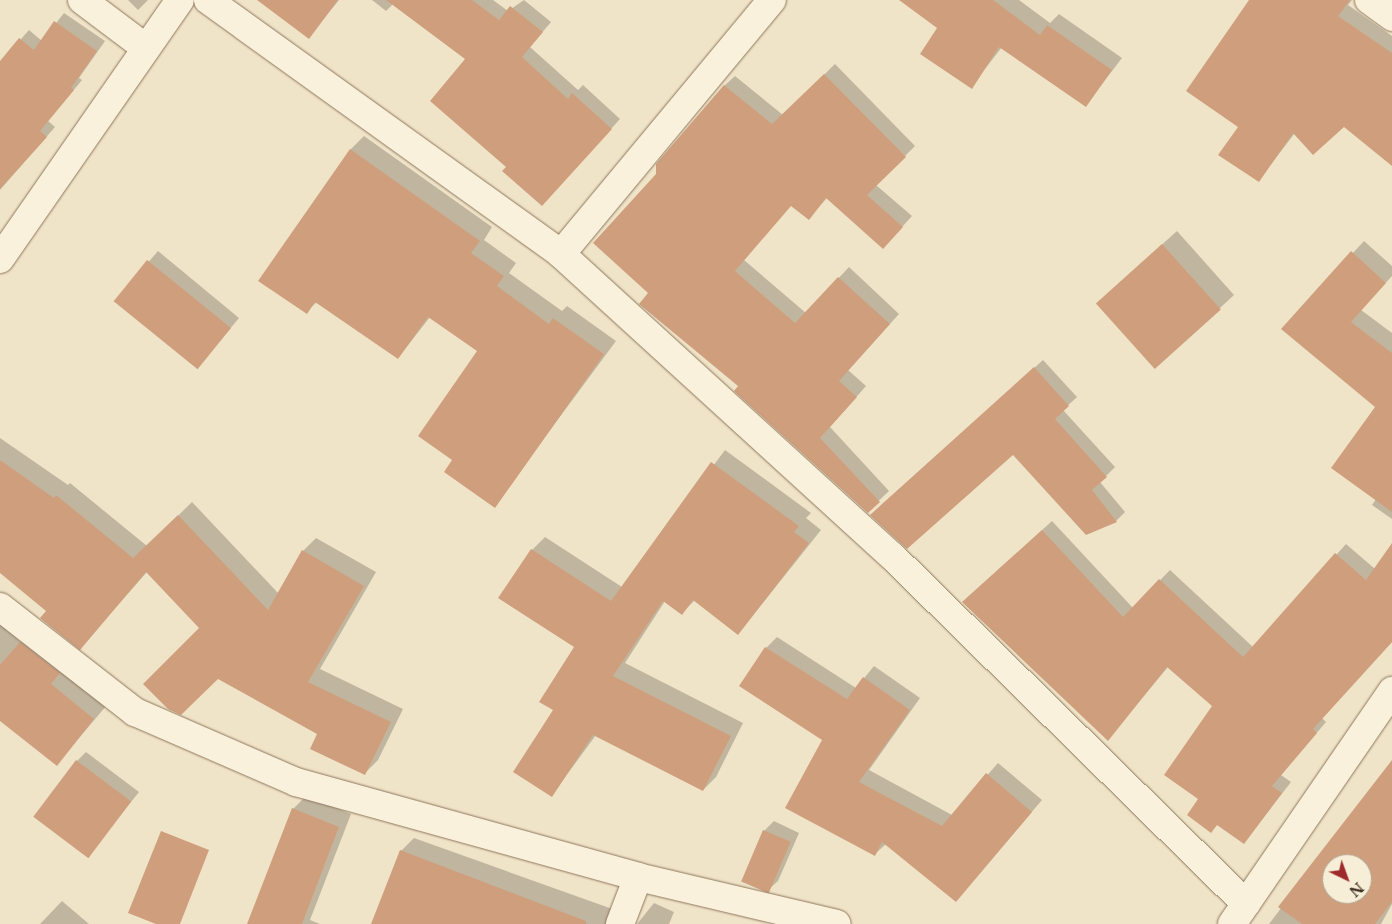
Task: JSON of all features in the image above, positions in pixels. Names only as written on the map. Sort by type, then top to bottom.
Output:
[{"type":"street","points":[[82,0],[146,48]]},
{"type":"street","points":[[0,258],[180,0]]},
{"type":"street","points":[[208,0],[561,254],[892,556],[1239,914],[1392,691]]},
{"type":"street","points":[[561,254],[772,0]]},
{"type":"street","points":[[1369,0],[1392,17]]},
{"type":"street","points":[[0,608],[135,712],[296,782],[638,877],[837,924]]},
{"type":"street","points":[[620,924],[638,877]]},
{"type":"building","points":[[257,0],[338,0],[309,39]]},
{"type":"building","points":[[386,0],[472,0],[499,20],[510,6],[543,32],[522,57],[568,99],[572,93],[612,129],[542,206],[502,171],[506,167],[430,101],[465,59]]},
{"type":"building","points":[[899,0],[993,0],[1040,35],[1047,25],[1112,70],[1086,107],[999,47],[972,89],[920,54],[937,28]]},
{"type":"building","points":[[1249,0],[1350,0],[1338,16],[1392,53],[1392,166],[1344,127],[1313,155],[1293,133],[1259,182],[1218,155],[1238,127],[1186,91]]},
{"type":"building","points":[[54,21],[97,51],[71,88],[74,90],[40,131],[47,137],[0,189],[0,61],[19,38],[34,50]]},
{"type":"building","points":[[824,74],[906,157],[867,195],[903,227],[883,249],[826,198],[809,220],[791,206],[735,271],[795,323],[838,277],[890,324],[839,381],[857,397],[820,438],[880,502],[868,513],[734,391],[738,386],[639,304],[648,293],[593,243],[656,174],[656,164],[724,85],[772,124]]},
{"type":"building","points":[[350,149],[480,241],[471,253],[504,276],[497,286],[549,324],[553,318],[604,354],[495,508],[444,472],[452,460],[418,436],[477,351],[428,317],[398,359],[315,302],[307,314],[258,281]]},
{"type":"building","points":[[1162,244],[1221,309],[1155,369],[1096,304]]},
{"type":"building","points":[[1351,251],[1386,283],[1351,322],[1392,353],[1392,512],[1331,468],[1375,407],[1281,329]]},
{"type":"building","points":[[147,260],[231,328],[198,369],[114,301]]},
{"type":"building","points":[[1034,367],[1069,406],[1055,419],[1107,477],[1092,490],[1117,522],[1086,535],[1013,455],[907,549],[870,515]]},
{"type":"building","points":[[0,460],[54,498],[56,495],[133,558],[178,515],[268,610],[302,550],[364,586],[308,682],[391,722],[365,775],[310,749],[317,734],[218,679],[181,715],[168,709],[143,684],[199,628],[146,572],[80,650],[40,618],[46,611],[0,573]]},
{"type":"building","points":[[711,462],[799,526],[794,532],[809,543],[738,635],[693,600],[682,615],[663,601],[613,676],[731,736],[703,791],[593,735],[552,797],[513,772],[553,710],[539,702],[574,647],[498,598],[531,549],[611,601]]},
{"type":"building","points":[[1042,530],[1123,617],[1159,579],[1243,657],[1335,553],[1366,580],[1392,543],[1392,642],[1313,729],[1317,733],[1272,786],[1282,793],[1244,844],[1217,825],[1211,833],[1187,815],[1198,799],[1164,775],[1212,706],[1167,667],[1108,741],[962,602]]},
{"type":"building","points":[[20,642],[60,673],[51,684],[94,719],[57,766],[0,721],[0,665]]},
{"type":"building","points":[[765,647],[847,699],[863,677],[910,710],[859,782],[942,826],[986,773],[1032,812],[956,902],[882,842],[875,856],[785,808],[822,740],[739,686]]},
{"type":"building","points":[[76,760],[131,802],[88,858],[33,817]]},
{"type":"building","points":[[1392,760],[1392,902],[1375,924],[1302,924],[1278,907]]},
{"type":"building","points":[[292,808],[339,827],[302,924],[247,924]]},
{"type":"building","points":[[763,830],[791,842],[769,893],[741,882]]},
{"type":"building","points":[[161,831],[209,850],[180,924],[156,924],[128,913]]},
{"type":"building","points":[[400,850],[586,921],[586,924],[371,924]]}]
